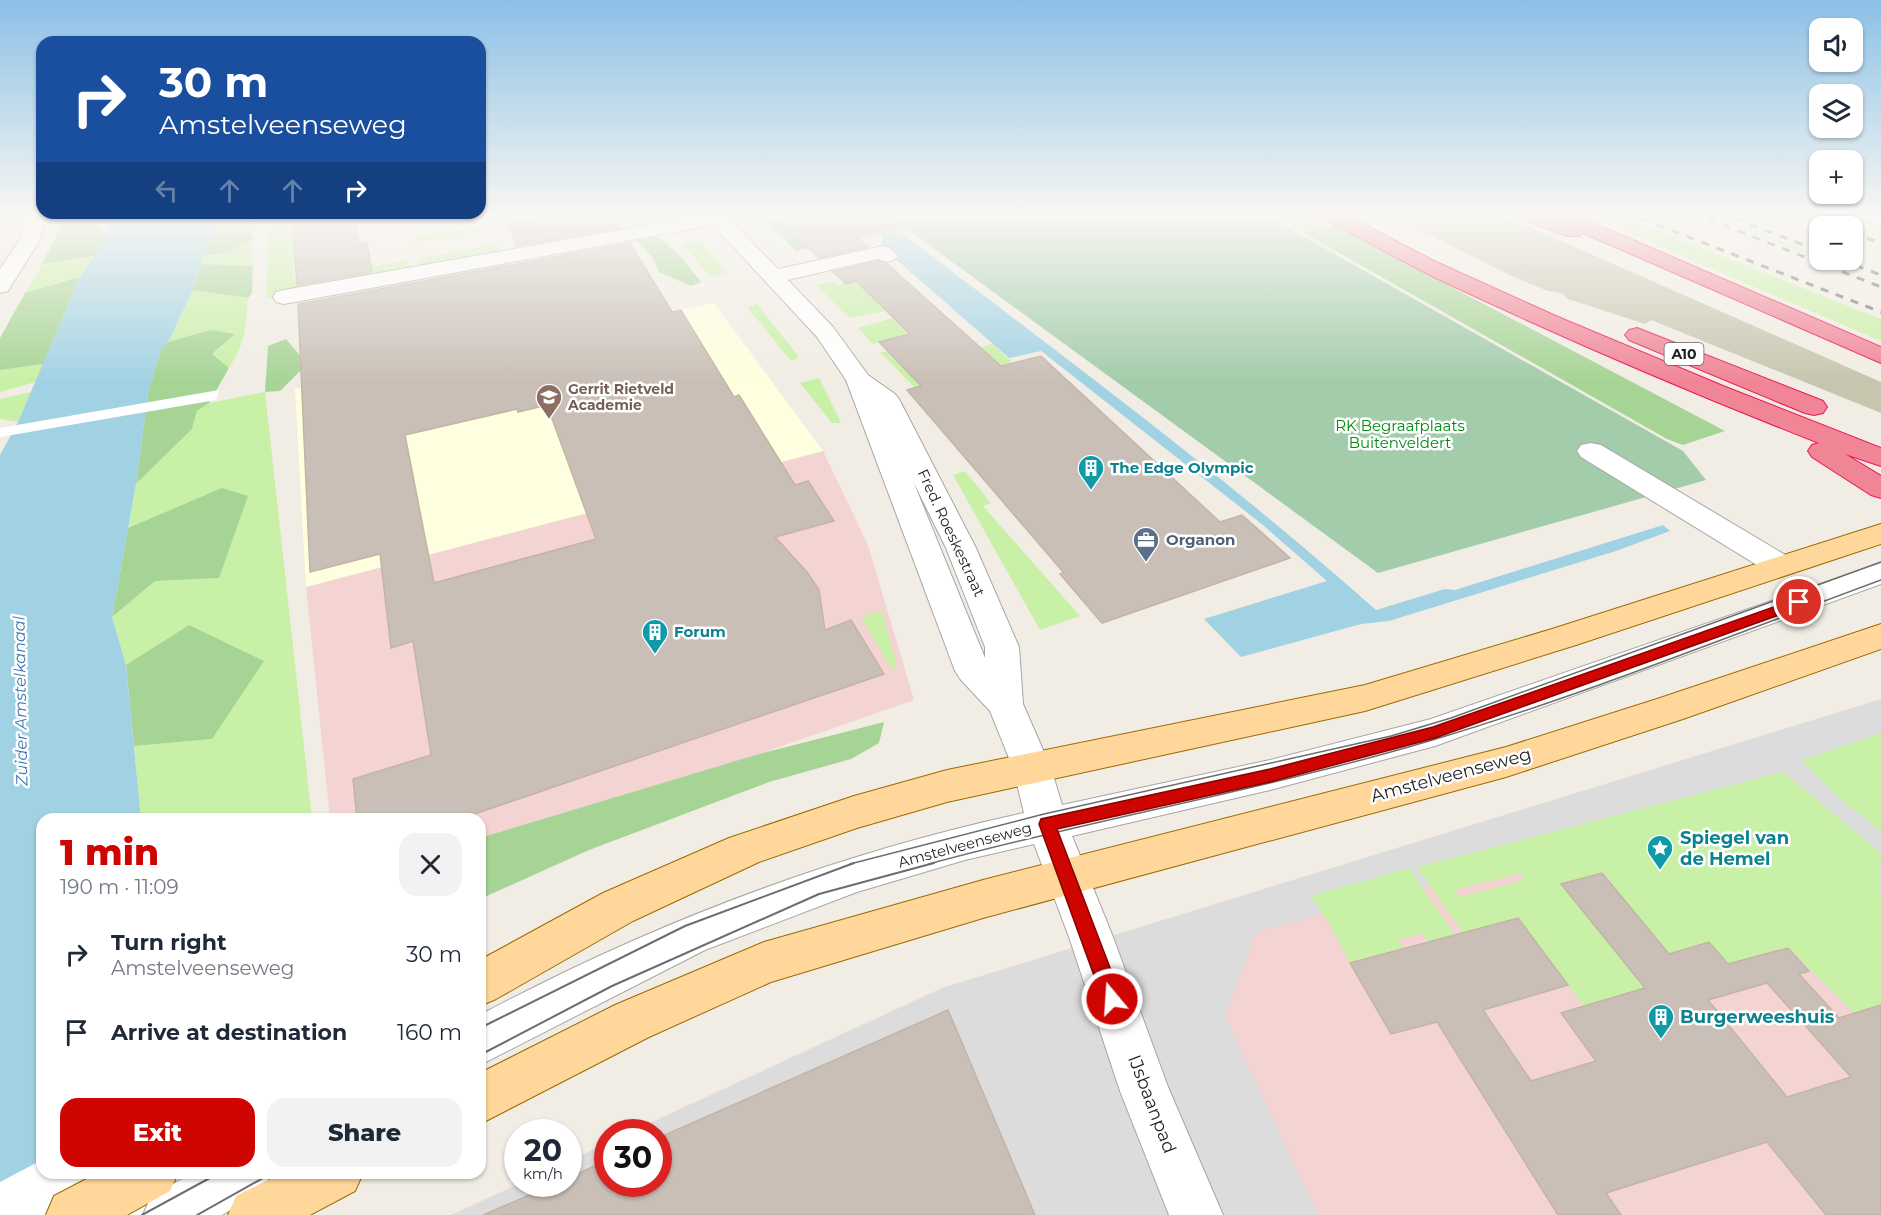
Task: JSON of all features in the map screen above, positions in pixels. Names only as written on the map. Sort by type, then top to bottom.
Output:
[{"type":"highway","name":"A10","points":[[1437,270],[1714,393],[1881,458]]},
{"type":"highway","name":"A10","points":[[1481,270],[1881,434]]},
{"type":"highway","points":[[1668,270],[1842,339]]},
{"type":"highway","points":[[1684,270],[1881,356]]},
{"type":"highway","name":"A10","points":[[1797,424],[1823,451],[1881,489]]},
{"type":"main road","points":[[486,981],[618,907],[744,849],[916,794],[1365,698],[1564,637],[1881,534]]},
{"type":"main road","name":"Amstelveenseweg","points":[[486,1096],[632,1021],[764,963],[919,916],[1506,762],[1670,709],[1881,636]]},
{"type":"main road","points":[[73,1215],[141,1179]]},
{"type":"main road","points":[[246,1188],[301,1179]]},
{"type":"street","points":[[0,286],[11,270]]},
{"type":"street","points":[[284,297],[441,270]]},
{"type":"street","points":[[768,271],[776,270]]},
{"type":"street","name":"Fred. Roeskestraat","points":[[768,271],[825,332],[859,380],[886,399],[961,548],[1002,647],[1005,704],[1032,768],[1047,824]]},
{"type":"street","points":[[1591,451],[1781,566]]},
{"type":"street","name":"Amstelveenseweg","points":[[486,1038],[689,936],[854,875],[965,843],[1270,775],[1435,732],[1881,573]]},
{"type":"street","name":"IJsbaanpad","points":[[1047,824],[1145,1091],[1196,1215]]},
{"type":"street","points":[[170,1215],[246,1188]]},
{"type":"shaded area","points":[[1499,270],[1626,270],[1881,382],[1881,413],[1651,320],[1645,324],[1568,299],[1562,293],[1548,291]]},
{"type":"shaded area","name":"Gerrit Rietveld Academie","points":[[714,303],[823,451],[306,587],[295,389]]},
{"type":"shaded area","name":"Forum","points":[[823,451],[868,545],[914,700],[486,849],[486,813],[329,813],[306,587]]},
{"type":"shaded area","points":[[1881,699],[1881,1215],[451,1215],[504,1191],[504,1197],[582,1197],[582,1155],[594,1149],[594,1197],[672,1197],[672,1119],[658,1119],[942,988]]},
{"type":"shaded area","points":[[1622,834],[1881,915],[1881,1215],[1318,1215],[1225,1016],[1256,932]]},
{"type":"green space","points":[[39,270],[85,270],[80,277],[25,293]]},
{"type":"green space","points":[[199,270],[253,270],[252,293],[248,298],[193,290]]},
{"type":"green space","points":[[267,270],[294,270],[294,281],[355,270],[410,270],[411,273],[267,298]]},
{"type":"green space","points":[[658,270],[691,270],[701,282],[691,286]]},
{"type":"green space","points":[[705,270],[725,270],[727,272],[711,277]]},
{"type":"green space","name":"RK Begraafplaats Buitenveldert","points":[[963,270],[1362,270],[1683,451],[1706,480],[1378,573]]},
{"type":"green space","points":[[1369,270],[1419,270],[1725,431],[1683,445],[1667,439]]},
{"type":"green space","points":[[1714,270],[1757,270],[1881,319],[1881,341]]},
{"type":"green space","points":[[80,277],[43,364],[0,370],[0,338],[25,293]]},
{"type":"green space","points":[[855,281],[886,311],[849,318],[816,285],[834,282],[838,285]]},
{"type":"green space","points":[[193,290],[248,298],[244,334],[229,368],[212,354],[223,346],[210,330],[168,342]]},
{"type":"green space","points":[[757,304],[799,357],[791,361],[747,307]]},
{"type":"green space","points":[[893,318],[909,333],[873,344],[858,328]]},
{"type":"green space","points":[[210,330],[235,334],[212,354],[229,368],[209,403],[197,411],[192,429],[136,484],[148,393],[161,348],[168,342]]},
{"type":"green space","points":[[286,339],[307,364],[280,391],[265,392],[268,346]]},
{"type":"green space","points":[[992,344],[1012,362],[914,387],[880,352],[973,349]]},
{"type":"green space","points":[[43,364],[35,382],[0,392],[0,370]]},
{"type":"green space","points":[[819,378],[841,423],[832,423],[800,383]]},
{"type":"green space","points":[[31,392],[18,422],[0,419],[0,399]]},
{"type":"green space","points":[[265,392],[311,813],[140,813],[134,746],[212,739],[189,625],[126,665],[112,617],[155,581],[219,578],[222,489],[128,528],[136,484],[192,429],[197,411],[209,403]]},
{"type":"green space","points":[[965,471],[991,503],[983,506],[1080,616],[1040,630],[953,475]]},
{"type":"green space","points":[[222,488],[248,496],[219,578],[155,581],[112,617],[128,528]]},
{"type":"green space","points":[[882,611],[897,666],[892,670],[861,617]]},
{"type":"green space","points":[[189,625],[264,661],[212,739],[134,746],[126,665]]},
{"type":"green space","points":[[884,722],[879,743],[851,759],[769,782],[589,850],[486,896],[486,836],[759,754]]},
{"type":"green space","points":[[1881,733],[1881,831],[1845,803],[1801,761]]},
{"type":"green space","points":[[1783,772],[1881,853],[1879,892],[1881,897],[1881,1005],[1854,1013],[1788,948],[1729,965],[1709,943],[1669,954],[1601,873],[1561,884],[1645,988],[1584,1006],[1518,918],[1463,933],[1417,867]],"holes":[[[1521,873],[1524,880],[1460,897],[1455,890]]]},
{"type":"green space","points":[[1409,868],[1455,935],[1430,942],[1420,933],[1398,940],[1404,947],[1350,963],[1329,923],[1311,896]]},
{"type":"water","name":"Zuider Amstelkanaal","points":[[85,270],[199,270],[193,290],[168,342],[161,348],[148,393],[136,484],[112,617],[126,665],[140,813],[36,813],[36,1179],[0,1215],[0,455],[18,422],[80,277]]},
{"type":"water","points":[[908,270],[950,270],[1192,456],[1376,610],[1445,589],[1455,590],[1663,525],[1670,531],[1616,551],[1389,621],[1361,624],[1241,657],[1204,619],[1327,581],[1263,525],[1041,351],[1009,358]]},
{"type":"pier","points":[[219,390],[216,400],[0,437],[0,428]]},
{"type":"pier","points":[[36,1163],[36,1179],[238,1179],[245,1215],[0,1215],[0,1182]]},
{"type":"building","points":[[296,270],[372,270],[372,272],[297,285]]},
{"type":"building","points":[[485,270],[646,270],[672,312],[681,310],[734,397],[739,395],[795,485],[808,481],[834,521],[775,537],[807,572],[819,590],[825,630],[851,620],[884,674],[478,813],[356,813],[353,779],[431,755],[413,641],[391,648],[380,554],[310,572],[298,304]],"holes":[[[547,405],[596,539],[434,583],[405,435],[517,409],[518,412]]]},
{"type":"building","name":"The Edge Olympic","points":[[842,270],[893,270],[1001,366],[1041,356],[1220,522],[1242,515],[1290,558],[1102,623],[1060,574],[1064,573],[907,390],[921,386],[879,342],[910,334],[856,281],[846,284],[833,272]]},
{"type":"building","name":"Burgerweeshuis","points":[[1602,873],[1669,954],[1709,942],[1728,964],[1788,948],[1809,971],[1799,974],[1839,1018],[1881,1005],[1881,1215],[1826,1215],[1767,1142],[1606,1193],[1621,1215],[1558,1215],[1437,1022],[1391,1034],[1350,963],[1518,918],[1568,985],[1483,1010],[1531,1081],[1596,1061],[1561,1013],[1645,988],[1561,884]],"holes":[[[1767,983],[1851,1077],[1787,1097],[1708,1000]]]},
{"type":"building","points":[[948,1010],[1035,1215],[483,1215],[525,1197],[582,1197],[582,1172],[594,1166],[594,1197],[672,1197],[672,1132]]},
{"type":"tram line","points":[[850,864],[1044,814],[1391,736],[1451,718],[1881,562]]},
{"type":"tram line","points":[[929,864],[1304,775],[1429,741],[1600,685],[1881,580]]},
{"type":"tram line","points":[[486,1025],[685,926],[854,863]]},
{"type":"tram line","points":[[486,1052],[612,986],[819,894],[934,863]]},
{"type":"tram line","points":[[142,1215],[208,1179]]},
{"type":"tram line","points":[[197,1215],[261,1179]]},
{"type":"railway","points":[[1772,270],[1881,312]]},
{"type":"railway","points":[[1837,270],[1881,287]]},
{"type":"railway","points":[[1867,270],[1881,275]]},
{"type":"place","name":"Gerrit Rietveld Academie","points":[[549,420]]},
{"type":"place","name":"The Edge Olympic","points":[[1091,491]]},
{"type":"place","name":"Organon","points":[[1146,563]]},
{"type":"place","name":"Forum","points":[[655,655]]},
{"type":"place","name":"Spiegel van de Hemel","points":[[1660,871]]},
{"type":"place","name":"Burgerweeshuis","points":[[1661,1040]]},
{"type":"route","points":[[1112,999],[1047,824],[1270,775],[1435,732],[1799,602]]}]
